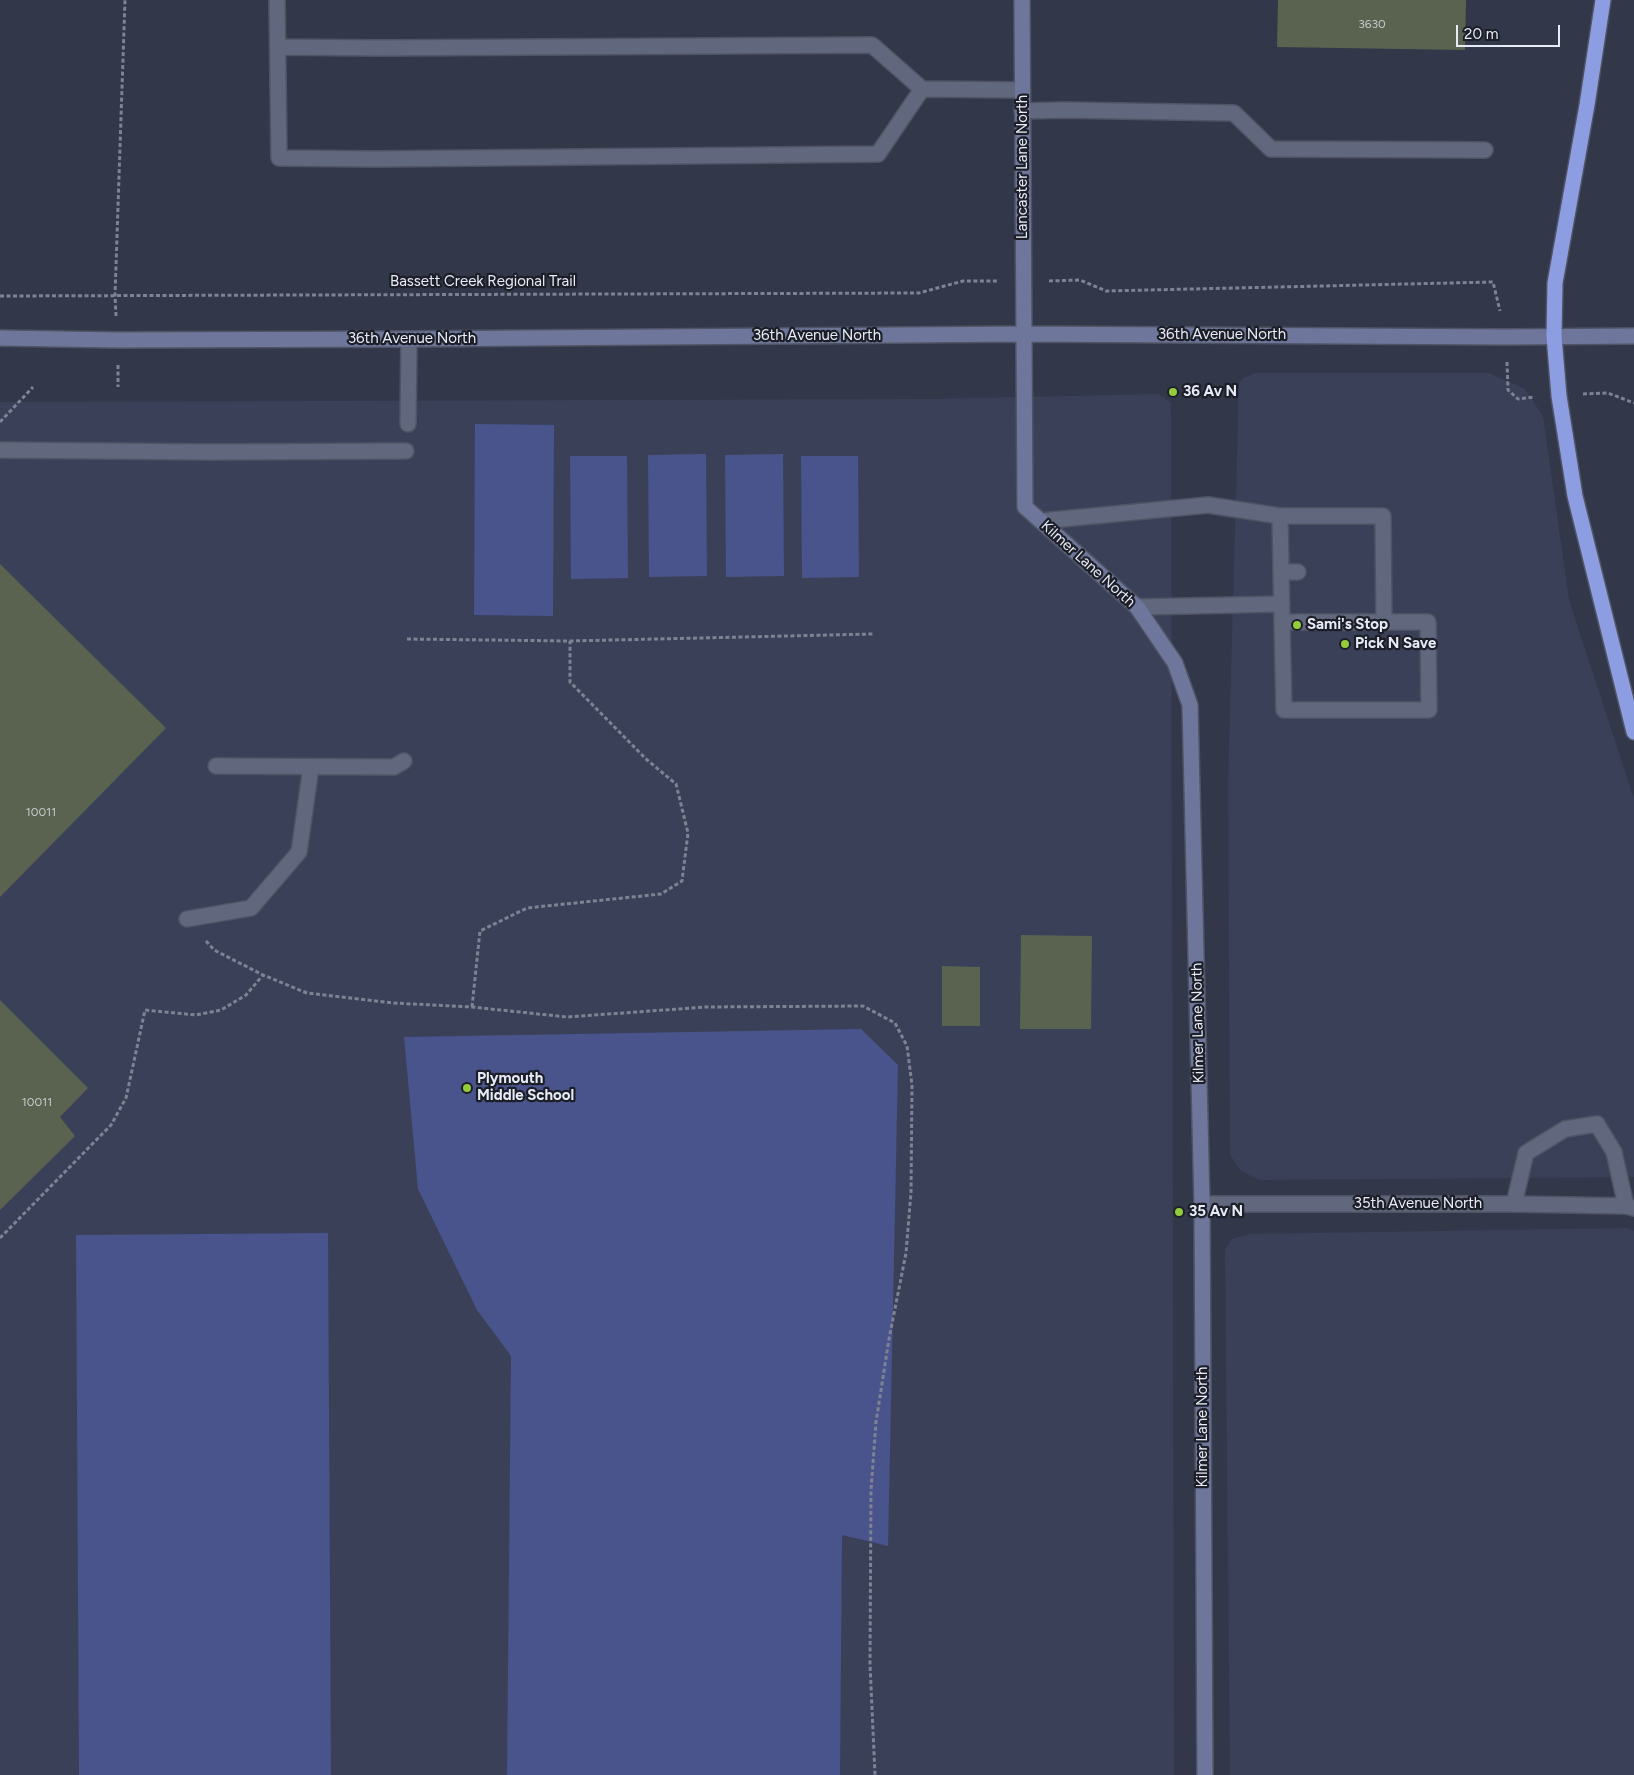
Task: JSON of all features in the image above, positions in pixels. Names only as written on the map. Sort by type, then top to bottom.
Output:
[{"type":"highway","points":[[1603,0],[1556,283],[1554,336],[1559,396],[1576,496],[1634,732]]},
{"type":"street","points":[[277,0],[279,158],[376,159],[878,154],[922,89]]},
{"type":"street","name":"Lancaster Lane North","points":[[1022,0],[1023,334]]},
{"type":"street","points":[[278,47],[872,45],[922,89],[1022,90]]},
{"type":"street","points":[[1022,111],[1234,113],[1271,148],[1485,150]]},
{"type":"street","name":"36th Avenue North","points":[[0,338],[118,340],[409,339],[1023,334],[1634,336]]},
{"type":"street","name":"Kilmer Lane North","points":[[1023,334],[1025,507],[1137,607],[1175,663],[1190,704],[1202,1204],[1205,1775]]},
{"type":"street","points":[[408,424],[409,339]]},
{"type":"street","points":[[0,450],[406,451]]},
{"type":"street","points":[[1041,520],[1208,505],[1280,516],[1383,516],[1376,572],[1384,622]]},
{"type":"street","points":[[1280,516],[1282,572],[1282,622],[1284,710],[1429,710],[1428,622],[1282,622]]},
{"type":"street","points":[[1282,572],[1298,572]]},
{"type":"street","points":[[1137,607],[1282,604]]},
{"type":"street","points":[[216,766],[394,767],[404,762]]},
{"type":"street","points":[[187,919],[251,908],[299,852],[311,767]]},
{"type":"street","points":[[1514,1204],[1526,1153],[1565,1130],[1598,1124],[1614,1152],[1630,1207]]},
{"type":"street","name":"35th Avenue North","points":[[1202,1204],[1514,1204],[1630,1207]]},
{"type":"path","points":[[118,387],[116,295],[125,0]]},
{"type":"path","name":"Bassett Creek Regional Trail","points":[[0,296],[919,293],[963,281]]},
{"type":"path","points":[[0,422],[33,387]]},
{"type":"path","points":[[407,639],[570,641],[873,634]]},
{"type":"path","points":[[472,1007],[480,930],[527,908],[661,894],[682,880],[688,833],[676,784],[646,759],[570,682],[570,641]]},
{"type":"path","points":[[187,919],[214,950],[263,975],[307,993],[393,1003],[472,1007],[567,1017],[706,1007],[863,1006],[895,1022],[907,1046],[912,1085],[911,1192],[906,1253],[889,1339],[876,1422],[871,1490],[870,1664],[875,1775]]},
{"type":"path","points":[[0,1238],[111,1126],[126,1098],[145,1010],[196,1015],[221,1010],[246,995],[263,975]]},
{"type":"shaded area","points":[[1256,373],[1489,373],[1525,389],[1543,416],[1569,600],[1634,799],[1634,1177],[1259,1180],[1241,1171],[1230,1155],[1228,785],[1239,383],[1243,378]]},
{"type":"shaded area","name":"Plymouth Middle School","points":[[1158,394],[1171,403],[1174,1775],[0,1775],[0,402],[932,399]]},
{"type":"shaded area","points":[[475,424],[554,425],[553,616],[474,615]]},
{"type":"shaded area","points":[[706,454],[707,576],[649,577],[648,455]]},
{"type":"shaded area","points":[[783,454],[784,576],[726,577],[725,455]]},
{"type":"shaded area","points":[[570,456],[627,456],[628,578],[571,579]]},
{"type":"shaded area","points":[[801,456],[858,456],[859,577],[802,578]]},
{"type":"shaded area","points":[[861,1029],[898,1065],[888,1546],[842,1535],[840,1775],[507,1775],[511,1356],[477,1310],[418,1189],[404,1037]]},
{"type":"shaded area","points":[[1627,1228],[1634,1231],[1634,1775],[1230,1775],[1225,1249],[1232,1239],[1250,1234]]},
{"type":"shaded area","points":[[328,1233],[331,1775],[79,1775],[76,1235]]},
{"type":"building","points":[[1278,0],[1466,0],[1465,50],[1277,47]]},
{"type":"building","points":[[0,564],[166,728],[0,897]]},
{"type":"building","points":[[1021,935],[1092,936],[1091,1029],[1020,1029]]},
{"type":"building","points":[[942,966],[980,967],[980,1026],[942,1026]]},
{"type":"building","points":[[0,1000],[88,1088],[60,1117],[75,1136],[0,1210]]},
{"type":"place","name":"36 Av N","points":[[1173,392]]},
{"type":"place","name":"Sami's Stop","points":[[1297,625]]},
{"type":"place","name":"Pick N Save","points":[[1345,644]]},
{"type":"place","name":"Plymouth Middle School","points":[[467,1088]]},
{"type":"place","name":"35 Av N","points":[[1179,1212]]}]
